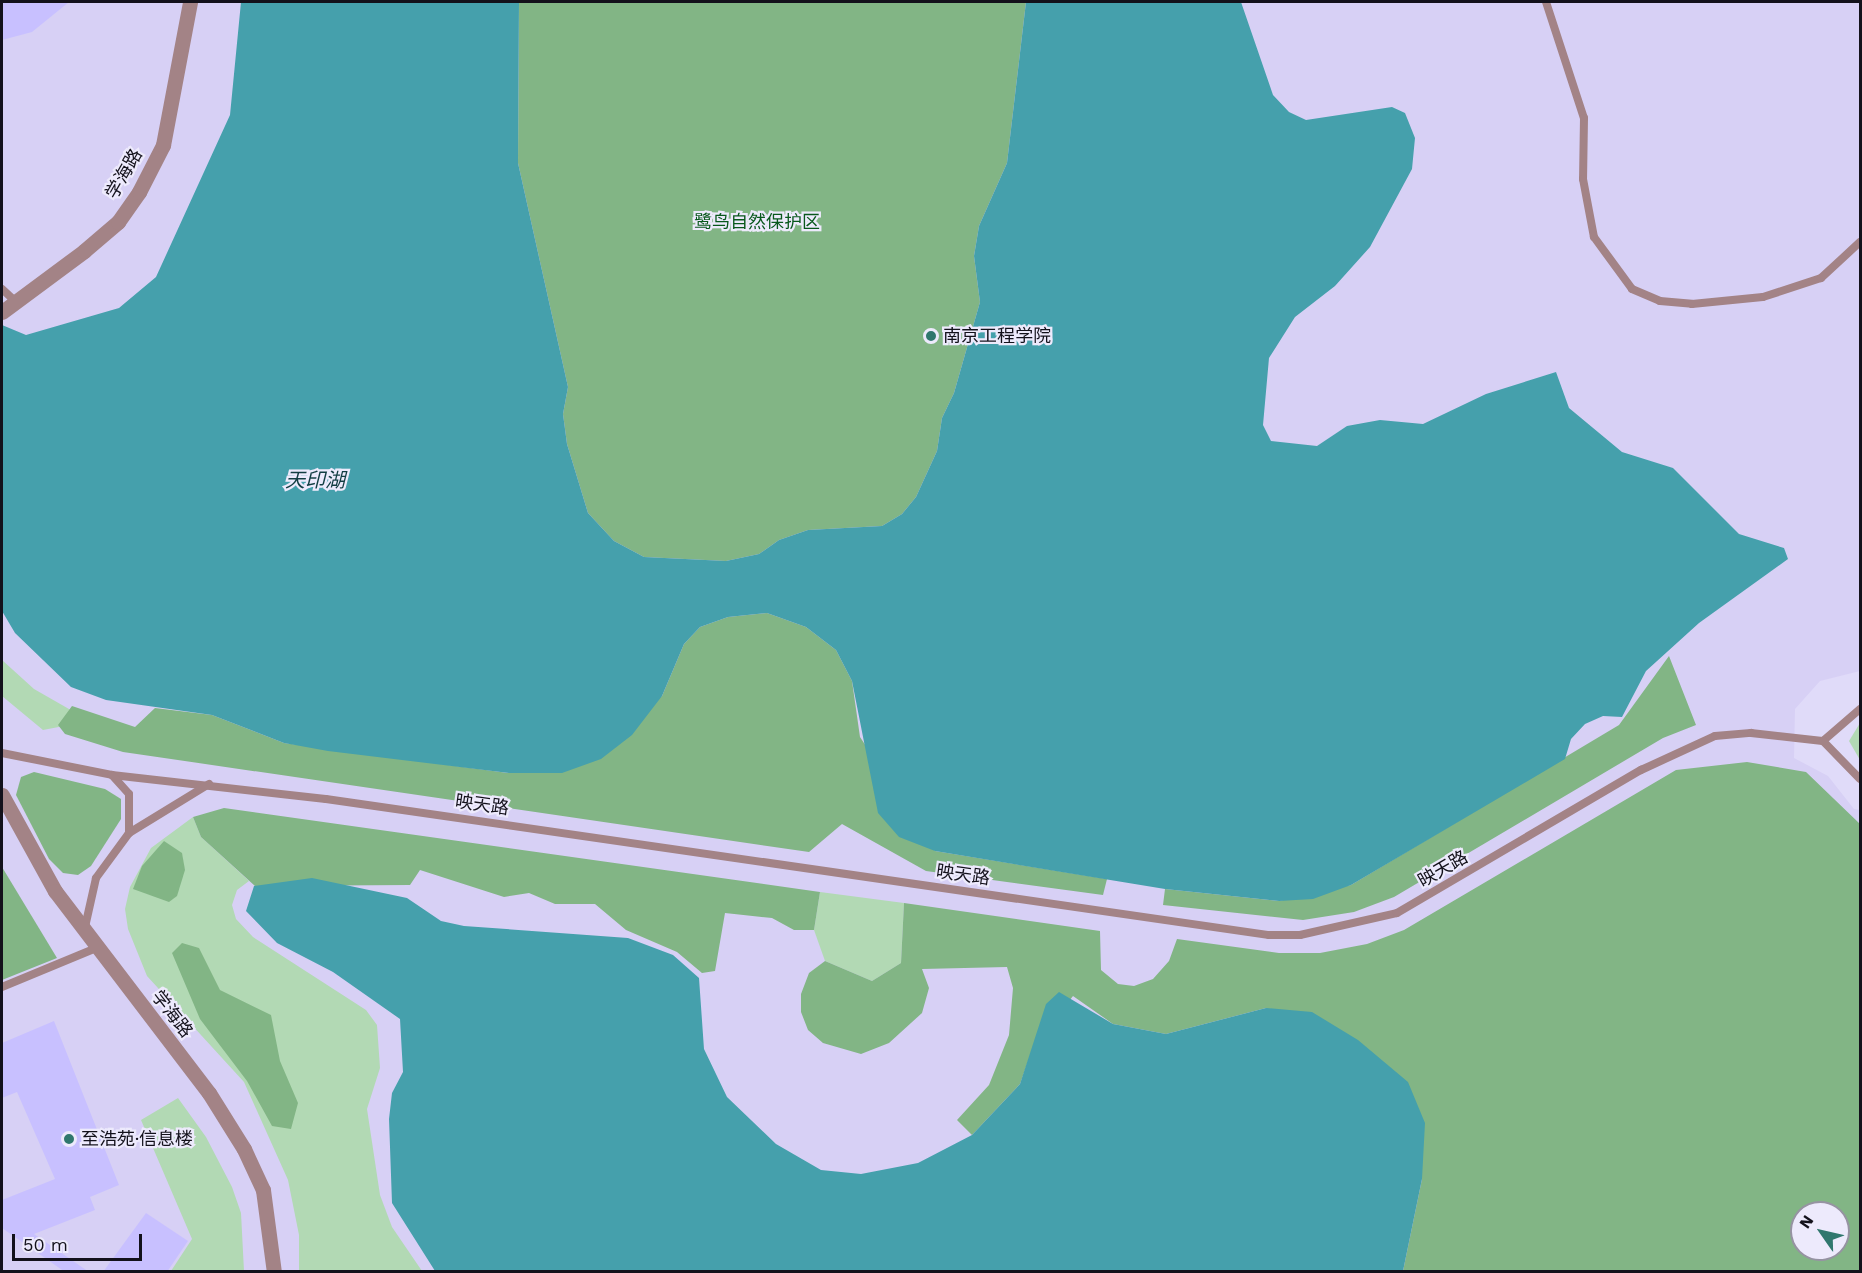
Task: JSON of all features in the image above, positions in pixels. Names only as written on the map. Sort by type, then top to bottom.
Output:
[{"type":"street","name":"学海路","points":[[2,312],[84,252],[118,222],[140,192],[162,145],[190,2]]},
{"type":"street","name":"学海路","points":[[2,795],[26,845],[84,934],[209,1093],[244,1149],[263,1190],[274,1272]]},
{"type":"lane","points":[[1545,2],[1584,118],[1583,179],[1594,237],[1619,277],[1632,289],[1645,297],[1692,304],[1763,297],[1821,278],[1860,242]]},
{"type":"lane","points":[[2,289],[15,301]]},
{"type":"lane","points":[[1860,709],[1823,741],[1860,779]]},
{"type":"lane","name":"映天路","points":[[2,753],[112,775],[209,784],[1269,935],[1354,926],[1397,913],[1435,893],[1641,770],[1715,736],[1751,733],[1823,741]]},
{"type":"lane","points":[[112,775],[129,794],[133,815],[129,833]]},
{"type":"lane","points":[[84,934],[87,903],[96,878],[129,833],[209,784]]},
{"type":"lane","points":[[2,987],[96,948]]},
{"type":"shaded area","name":"南京工程学院","points":[[2,2],[1860,2],[1860,671],[1820,681],[1795,709],[1794,758],[1828,776],[1854,809],[1860,810],[1860,1219],[1850,1216],[1850,1201],[1790,1201],[1790,1261],[1792,1261],[1783,1272],[2,1272]]},
{"type":"shaded area","points":[[2,660],[34,689],[90,721],[43,730],[2,696]]},
{"type":"shaded area","points":[[1860,723],[1860,760],[1849,741]]},
{"type":"shaded area","points":[[193,817],[201,837],[249,881],[237,890],[232,905],[236,919],[253,937],[366,1010],[377,1025],[380,1068],[367,1109],[380,1195],[392,1227],[422,1271],[299,1271],[299,1235],[288,1180],[244,1082],[147,976],[128,929],[125,909],[130,887],[151,848]]},
{"type":"shaded area","points":[[820,892],[904,903],[901,963],[872,981],[825,961],[814,930]]},
{"type":"shaded area","points":[[178,1098],[206,1137],[232,1187],[241,1213],[244,1271],[171,1271],[192,1239],[141,1120]]},
{"type":"green space","name":"鹭鸟自然保护区","points":[[519,2],[1026,2],[1007,163],[979,226],[974,256],[980,302],[954,393],[942,418],[937,451],[916,497],[902,514],[882,526],[808,530],[779,540],[759,554],[726,561],[644,557],[614,541],[588,513],[567,444],[563,414],[568,387],[518,163]]},
{"type":"green space","points":[[767,613],[806,627],[836,650],[852,681],[860,737],[935,851],[1107,879],[1103,895],[926,871],[842,824],[809,852],[123,752],[65,734],[58,725],[72,706],[135,727],[155,708],[212,715],[284,743],[508,773],[662,696],[684,644],[700,627],[728,617]]},
{"type":"green space","points":[[1669,656],[1696,725],[1663,738],[1394,897],[1354,912],[1303,920],[1163,905],[1165,889],[1279,901],[1351,885],[1619,725]]},
{"type":"green space","points":[[1747,762],[1806,772],[1860,824],[1859,1272],[1403,1271],[1422,1179],[1266,1008],[1166,1034],[1113,1024],[1073,996],[1033,1047],[1020,1084],[972,1135],[957,1120],[989,1085],[1009,1035],[1013,988],[1007,967],[922,969],[929,988],[922,1013],[889,1043],[861,1054],[823,1043],[808,1030],[801,1012],[801,994],[809,973],[825,961],[872,981],[901,963],[904,903],[1100,931],[1101,970],[1118,984],[1134,986],[1153,979],[1169,961],[1177,939],[1279,953],[1320,953],[1367,944],[1404,930],[1676,770]]},
{"type":"green space","points":[[34,772],[105,789],[121,799],[121,819],[91,866],[78,875],[63,873],[49,859],[16,795],[21,777]]},
{"type":"green space","points":[[224,808],[820,892],[814,930],[794,930],[772,918],[725,913],[715,971],[702,973],[677,952],[626,930],[595,904],[555,904],[529,893],[504,897],[420,870],[410,885],[255,886],[201,837],[193,817]]},
{"type":"green space","points":[[164,841],[182,853],[185,870],[177,896],[169,902],[133,889],[142,866]]},
{"type":"green space","points":[[2,867],[57,958],[2,980]]},
{"type":"green space","points":[[182,943],[199,948],[220,990],[271,1015],[280,1061],[298,1103],[291,1129],[272,1126],[247,1081],[200,1019],[172,953]]},
{"type":"water","name":"天印湖","points":[[241,2],[519,2],[518,163],[568,387],[563,414],[567,444],[588,513],[614,541],[644,557],[726,561],[759,554],[779,540],[808,530],[882,526],[902,514],[916,497],[937,451],[942,418],[954,393],[980,302],[974,256],[979,226],[1007,163],[1026,2],[1241,2],[1273,95],[1289,112],[1306,120],[1392,107],[1405,113],[1415,138],[1412,169],[1370,247],[1335,286],[1295,317],[1269,358],[1263,425],[1271,441],[1317,446],[1347,426],[1380,420],[1423,424],[1486,394],[1556,372],[1569,408],[1622,452],[1673,468],[1739,534],[1784,548],[1788,559],[1699,623],[1646,671],[1622,717],[1603,716],[1585,724],[1571,739],[1565,759],[1351,885],[1313,899],[1279,901],[1165,889],[935,851],[899,837],[878,813],[852,681],[836,650],[806,627],[767,613],[728,617],[700,627],[684,644],[662,696],[632,735],[601,759],[562,773],[509,773],[328,751],[284,743],[212,715],[106,700],[71,687],[15,633],[2,611],[2,325],[26,335],[119,308],[156,277],[230,115]]},
{"type":"water","points":[[312,878],[407,898],[441,921],[464,926],[628,938],[673,955],[699,978],[704,1049],[727,1097],[776,1144],[821,1170],[861,1174],[918,1163],[972,1135],[1020,1084],[1046,1004],[1059,992],[1113,1024],[1166,1034],[1266,1008],[1312,1012],[1358,1040],[1408,1082],[1425,1123],[1422,1179],[1403,1271],[435,1271],[392,1203],[389,1119],[392,1093],[403,1072],[400,1019],[333,972],[277,943],[246,911],[254,886]]},
{"type":"building","points":[[2,2],[69,2],[32,32],[2,40]]},
{"type":"building","name":"至浩苑·信息楼","points":[[54,1021],[119,1185],[90,1197],[95,1210],[34,1234],[89,1272],[65,1272],[2,1228],[2,1200],[55,1179],[17,1092],[2,1098],[2,1043]]},
{"type":"building","points":[[146,1213],[188,1241],[167,1272],[103,1272]]},
{"type":"place","name":"南京工程学院","points":[[931,336]]},
{"type":"place","name":"至浩苑·信息楼","points":[[69,1139]]}]
